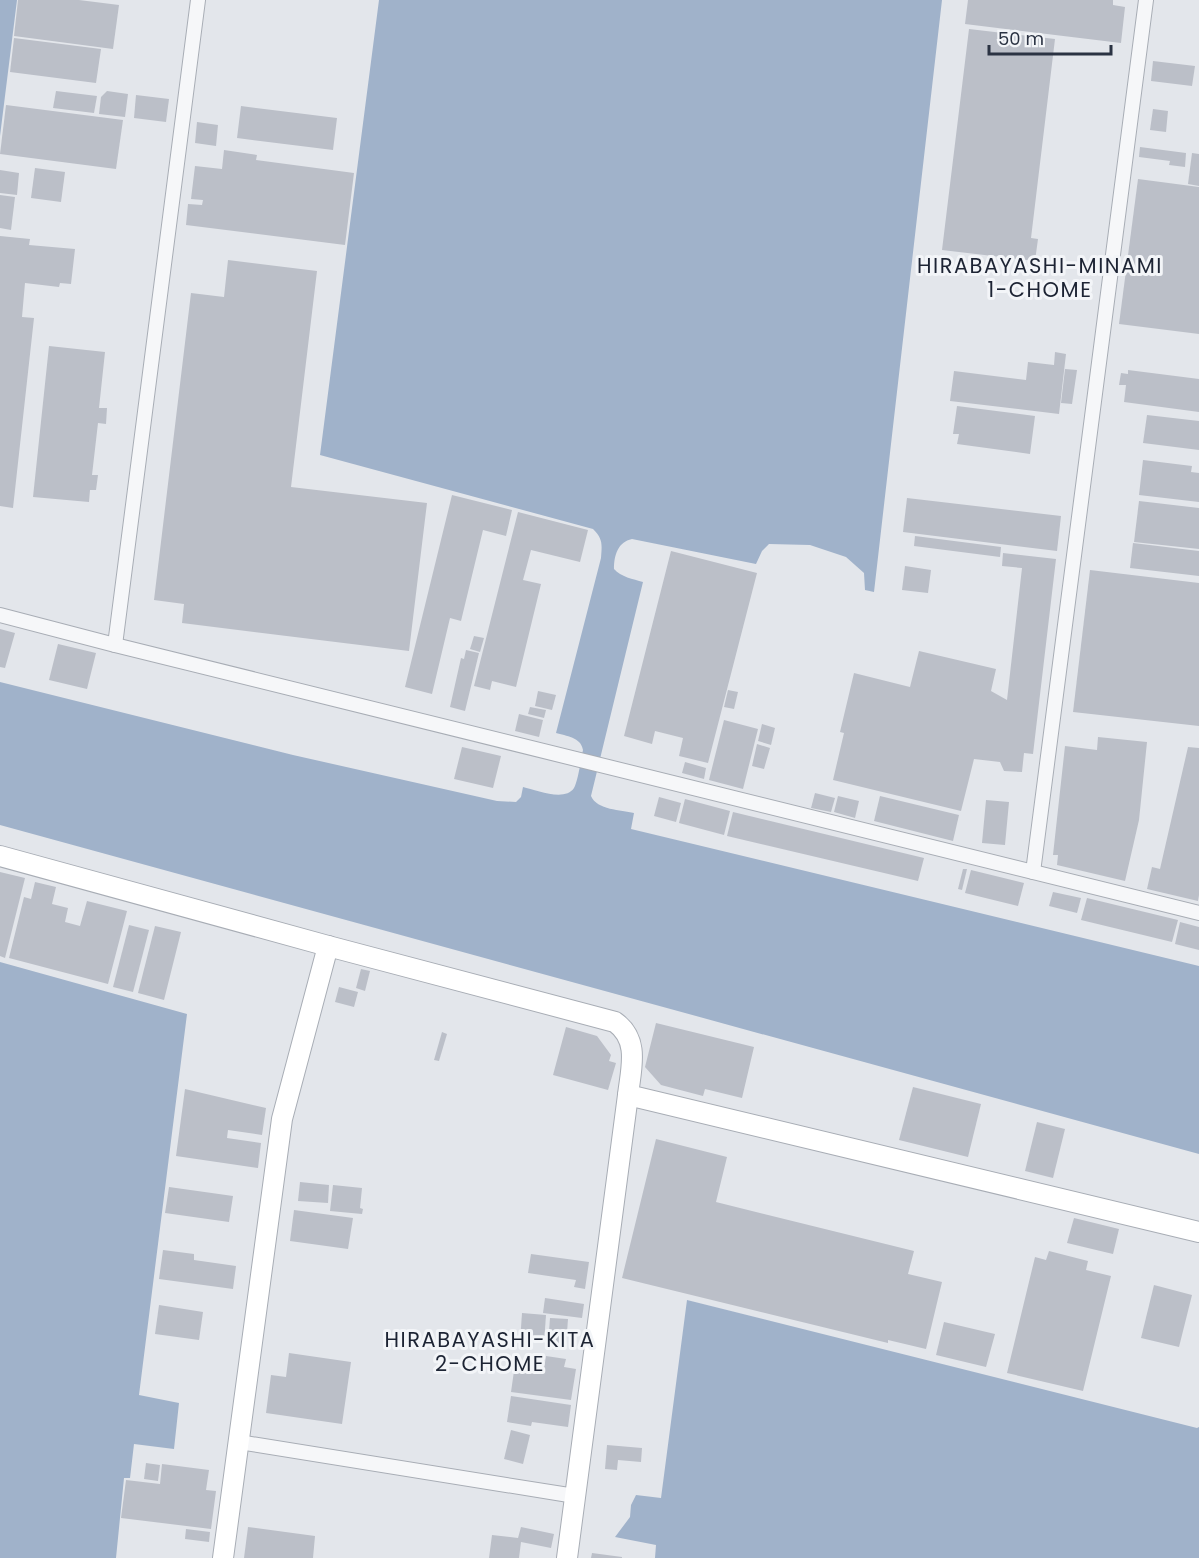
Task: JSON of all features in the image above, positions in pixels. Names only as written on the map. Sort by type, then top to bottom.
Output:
[{"type":"street","points":[[115,645],[198,0]]},
{"type":"street","points":[[1033,872],[1146,0]]},
{"type":"street","points":[[0,615],[1199,913]]},
{"type":"street","points":[[0,856],[615,1022],[623,1028],[632,1046],[628,1095],[567,1558]]},
{"type":"street","points":[[223,1558],[282,1119],[328,946]]},
{"type":"street","points":[[628,1095],[1199,1232]]},
{"type":"street","points":[[239,1442],[575,1496]]},
{"type":"water","points":[[0,0],[17,0],[0,136]]},
{"type":"water","points":[[379,0],[942,0],[874,592],[865,590],[864,573],[846,557],[810,545],[769,544],[762,551],[756,564],[632,539],[623,543],[616,554],[614,569],[624,576],[643,582],[591,796],[594,801],[604,807],[634,813],[631,829],[1199,966],[1199,1154],[0,825],[0,682],[293,755],[497,801],[516,802],[521,797],[523,787],[557,795],[570,792],[574,788],[582,746],[572,738],[556,733],[601,558],[602,549],[599,536],[593,529],[320,455]]},
{"type":"water","points":[[0,962],[187,1014],[139,1395],[179,1403],[174,1449],[134,1444],[130,1478],[124,1478],[116,1558],[0,1558]]},
{"type":"water","points":[[687,1300],[1199,1427],[1199,1558],[655,1558],[656,1545],[615,1537],[630,1517],[631,1505],[636,1495],[661,1498]]},
{"type":"building","points":[[18,0],[79,0],[119,5],[113,49],[14,36]]},
{"type":"building","points":[[968,0],[1113,0],[1113,5],[1125,7],[1121,43],[965,24]]},
{"type":"building","points":[[969,29],[1055,39],[1031,238],[1038,239],[1035,261],[942,250]]},
{"type":"building","points":[[14,38],[101,49],[96,83],[10,72]]},
{"type":"building","points":[[1153,61],[1195,66],[1192,86],[1151,81]]},
{"type":"building","points":[[56,91],[97,96],[94,113],[53,108]]},
{"type":"building","points":[[107,91],[128,94],[125,117],[99,114],[101,97]]},
{"type":"building","points":[[136,95],[169,99],[166,122],[134,118]]},
{"type":"building","points":[[6,105],[123,120],[116,169],[0,154]]},
{"type":"building","points":[[241,106],[337,118],[333,150],[237,138]]},
{"type":"building","points":[[1153,109],[1168,111],[1166,132],[1150,130]]},
{"type":"building","points":[[197,122],[218,125],[216,146],[195,143]]},
{"type":"building","points":[[1140,147],[1186,153],[1185,167],[1169,165],[1170,161],[1139,157]]},
{"type":"building","points":[[224,150],[257,155],[256,160],[354,173],[345,245],[186,225],[188,204],[202,205],[203,200],[191,199],[195,166],[222,169]]},
{"type":"building","points":[[1192,153],[1199,154],[1199,186],[1188,184]]},
{"type":"building","points":[[35,168],[65,172],[61,202],[31,198]]},
{"type":"building","points":[[0,170],[19,173],[17,195],[0,193]]},
{"type":"building","points":[[1138,179],[1199,187],[1199,334],[1119,324]]},
{"type":"building","points":[[0,195],[15,197],[11,230],[0,228]]},
{"type":"building","points":[[0,236],[30,239],[29,245],[75,249],[71,284],[60,283],[59,287],[25,283],[22,317],[34,318],[13,508],[0,506]]},
{"type":"building","points":[[228,260],[317,271],[291,487],[427,503],[409,651],[182,623],[184,604],[154,600],[191,293],[224,297]]},
{"type":"building","points":[[49,346],[105,352],[99,408],[107,408],[106,424],[98,423],[92,475],[98,475],[96,490],[90,490],[89,502],[33,497]]},
{"type":"building","points":[[1055,352],[1066,354],[1059,414],[950,401],[954,371],[1026,380],[1028,362],[1054,365]]},
{"type":"building","points":[[1065,369],[1077,370],[1072,404],[1061,403]]},
{"type":"building","points":[[1128,370],[1199,379],[1199,412],[1124,402],[1126,385],[1119,385],[1121,373],[1128,374]]},
{"type":"building","points":[[957,406],[1035,416],[1030,454],[957,444],[959,434],[953,434]]},
{"type":"building","points":[[1147,415],[1199,421],[1199,450],[1143,443]]},
{"type":"building","points":[[1143,460],[1192,466],[1191,472],[1199,473],[1199,502],[1139,495]]},
{"type":"building","points":[[452,495],[512,510],[506,536],[483,530],[461,621],[450,618],[432,694],[405,687]]},
{"type":"building","points":[[907,498],[1061,516],[1057,551],[903,532]]},
{"type":"building","points":[[1139,501],[1199,508],[1199,549],[1134,542]]},
{"type":"building","points":[[518,512],[588,530],[580,562],[531,550],[523,580],[541,584],[516,687],[492,681],[490,690],[474,686]]},
{"type":"building","points":[[915,536],[1001,547],[1000,557],[914,546]]},
{"type":"building","points":[[1133,543],[1199,551],[1199,576],[1130,568]]},
{"type":"building","points":[[671,551],[757,573],[708,763],[679,756],[683,738],[655,731],[652,744],[624,736]]},
{"type":"building","points":[[1003,553],[1056,559],[1033,754],[1024,753],[1022,772],[1004,771],[1000,762],[974,759],[961,811],[833,780],[844,733],[840,732],[854,673],[910,687],[919,651],[996,669],[991,691],[1007,700],[1022,568],[1002,566]]},
{"type":"building","points":[[905,566],[931,570],[928,593],[902,590]]},
{"type":"building","points":[[1090,570],[1199,583],[1199,726],[1073,712]]},
{"type":"building","points":[[0,629],[15,633],[5,668],[0,667]]},
{"type":"building","points":[[474,636],[484,638],[480,652],[470,649]]},
{"type":"building","points":[[58,644],[96,653],[87,689],[49,680]]},
{"type":"building","points":[[466,650],[479,653],[465,711],[450,707],[461,658],[464,659]]},
{"type":"building","points":[[728,690],[738,692],[734,709],[724,707]]},
{"type":"building","points":[[538,691],[556,695],[552,710],[535,706]]},
{"type":"building","points":[[530,707],[546,710],[544,718],[528,714]]},
{"type":"building","points":[[519,714],[543,720],[539,737],[515,731]]},
{"type":"building","points":[[724,720],[758,729],[743,789],[709,780]]},
{"type":"building","points":[[762,724],[775,728],[771,745],[758,741]]},
{"type":"building","points":[[1098,737],[1147,742],[1139,820],[1125,881],[1057,865],[1058,855],[1053,855],[1065,746],[1097,750]]},
{"type":"building","points":[[757,744],[770,748],[764,769],[752,766]]},
{"type":"building","points":[[462,747],[501,756],[493,788],[454,779]]},
{"type":"building","points":[[1188,747],[1199,748],[1198,901],[1147,889],[1152,867],[1160,869]]},
{"type":"building","points":[[685,762],[706,768],[704,779],[682,773]]},
{"type":"building","points":[[815,793],[835,798],[831,812],[811,808]]},
{"type":"building","points":[[838,796],[859,801],[855,818],[834,812]]},
{"type":"building","points":[[880,796],[959,815],[953,841],[874,821]]},
{"type":"building","points":[[659,797],[681,803],[676,822],[654,816]]},
{"type":"building","points":[[685,799],[730,811],[724,835],[679,823]]},
{"type":"building","points":[[986,800],[1009,802],[1005,845],[982,843]]},
{"type":"building","points":[[733,812],[924,858],[918,881],[727,836]]},
{"type":"building","points":[[963,869],[967,869],[962,890],[958,889]]},
{"type":"building","points":[[971,870],[1024,883],[1018,906],[965,893]]},
{"type":"building","points":[[0,872],[25,878],[5,958],[0,956]]},
{"type":"building","points":[[35,882],[56,887],[52,904],[68,908],[65,922],[80,926],[87,901],[127,911],[108,984],[9,958],[24,897],[31,899]]},
{"type":"building","points":[[1053,892],[1081,898],[1077,913],[1049,906]]},
{"type":"building","points":[[1087,898],[1178,920],[1172,942],[1081,920]]},
{"type":"building","points":[[1180,922],[1199,927],[1199,950],[1175,944]]},
{"type":"building","points":[[129,925],[149,930],[133,992],[113,987]]},
{"type":"building","points":[[155,926],[181,932],[164,1000],[138,993]]},
{"type":"building","points":[[361,969],[370,971],[365,991],[356,988]]},
{"type":"building","points":[[339,987],[358,992],[354,1007],[335,1002]]},
{"type":"building","points":[[656,1023],[754,1047],[742,1098],[705,1089],[703,1096],[661,1085],[645,1067]]},
{"type":"building","points":[[566,1027],[597,1036],[611,1055],[609,1061],[616,1063],[608,1090],[553,1075]]},
{"type":"building","points":[[442,1032],[447,1034],[439,1061],[434,1060]]},
{"type":"building","points":[[913,1087],[981,1104],[968,1157],[899,1140]]},
{"type":"building","points":[[185,1089],[266,1108],[262,1135],[228,1130],[227,1138],[261,1143],[258,1168],[176,1156]]},
{"type":"building","points":[[1037,1122],[1065,1129],[1053,1178],[1025,1171]]},
{"type":"building","points":[[656,1139],[727,1157],[716,1202],[914,1251],[908,1274],[942,1282],[926,1349],[888,1340],[888,1343],[622,1278]]},
{"type":"building","points":[[300,1182],[329,1185],[328,1203],[298,1201]]},
{"type":"building","points":[[333,1185],[362,1188],[360,1208],[363,1209],[362,1214],[330,1211]]},
{"type":"building","points":[[169,1187],[233,1196],[229,1222],[165,1213]]},
{"type":"building","points":[[294,1210],[353,1218],[348,1249],[290,1241]]},
{"type":"building","points":[[1074,1218],[1119,1229],[1113,1254],[1067,1243]]},
{"type":"building","points":[[163,1250],[194,1254],[194,1260],[236,1266],[233,1289],[159,1279]]},
{"type":"building","points":[[1049,1251],[1088,1261],[1086,1270],[1111,1276],[1083,1391],[1007,1373],[1035,1257],[1046,1260]]},
{"type":"building","points":[[531,1254],[589,1262],[585,1289],[574,1287],[576,1280],[528,1273]]},
{"type":"building","points":[[1154,1285],[1192,1295],[1179,1347],[1141,1338]]},
{"type":"building","points":[[545,1298],[584,1304],[582,1318],[543,1313]]},
{"type":"building","points":[[159,1305],[203,1312],[199,1340],[155,1334]]},
{"type":"building","points":[[522,1313],[546,1315],[544,1343],[520,1342]]},
{"type":"building","points":[[550,1318],[568,1319],[566,1346],[548,1345]]},
{"type":"building","points":[[944,1322],[995,1334],[986,1367],[936,1355]]},
{"type":"building","points":[[289,1353],[351,1362],[342,1424],[266,1413],[271,1375],[286,1377]]},
{"type":"building","points":[[546,1356],[566,1359],[564,1367],[576,1369],[571,1400],[511,1392],[515,1364],[544,1369]]},
{"type":"building","points":[[511,1396],[571,1405],[568,1427],[532,1422],[531,1426],[507,1422]]},
{"type":"building","points":[[511,1430],[530,1435],[523,1464],[504,1459]]},
{"type":"building","points":[[607,1445],[642,1448],[641,1462],[618,1460],[617,1470],[605,1469]]},
{"type":"building","points":[[146,1463],[160,1465],[158,1481],[144,1479]]},
{"type":"building","points":[[162,1464],[209,1470],[206,1490],[216,1491],[211,1529],[121,1518],[126,1480],[160,1484]]},
{"type":"building","points":[[248,1527],[315,1536],[313,1558],[244,1558]]},
{"type":"building","points":[[521,1527],[554,1534],[551,1548],[521,1542],[519,1558],[489,1558],[492,1535],[518,1538]]},
{"type":"building","points":[[186,1529],[210,1532],[209,1542],[185,1539]]},
{"type":"building","points":[[592,1553],[622,1557],[622,1558],[591,1558]]},
{"type":"district","name":"HIRABAYASHI-MINAMI 1-CHOME","points":[[1040,278]]},
{"type":"district","name":"HIRABAYASHI-KITA 2-CHOME","points":[[490,1352]]}]
